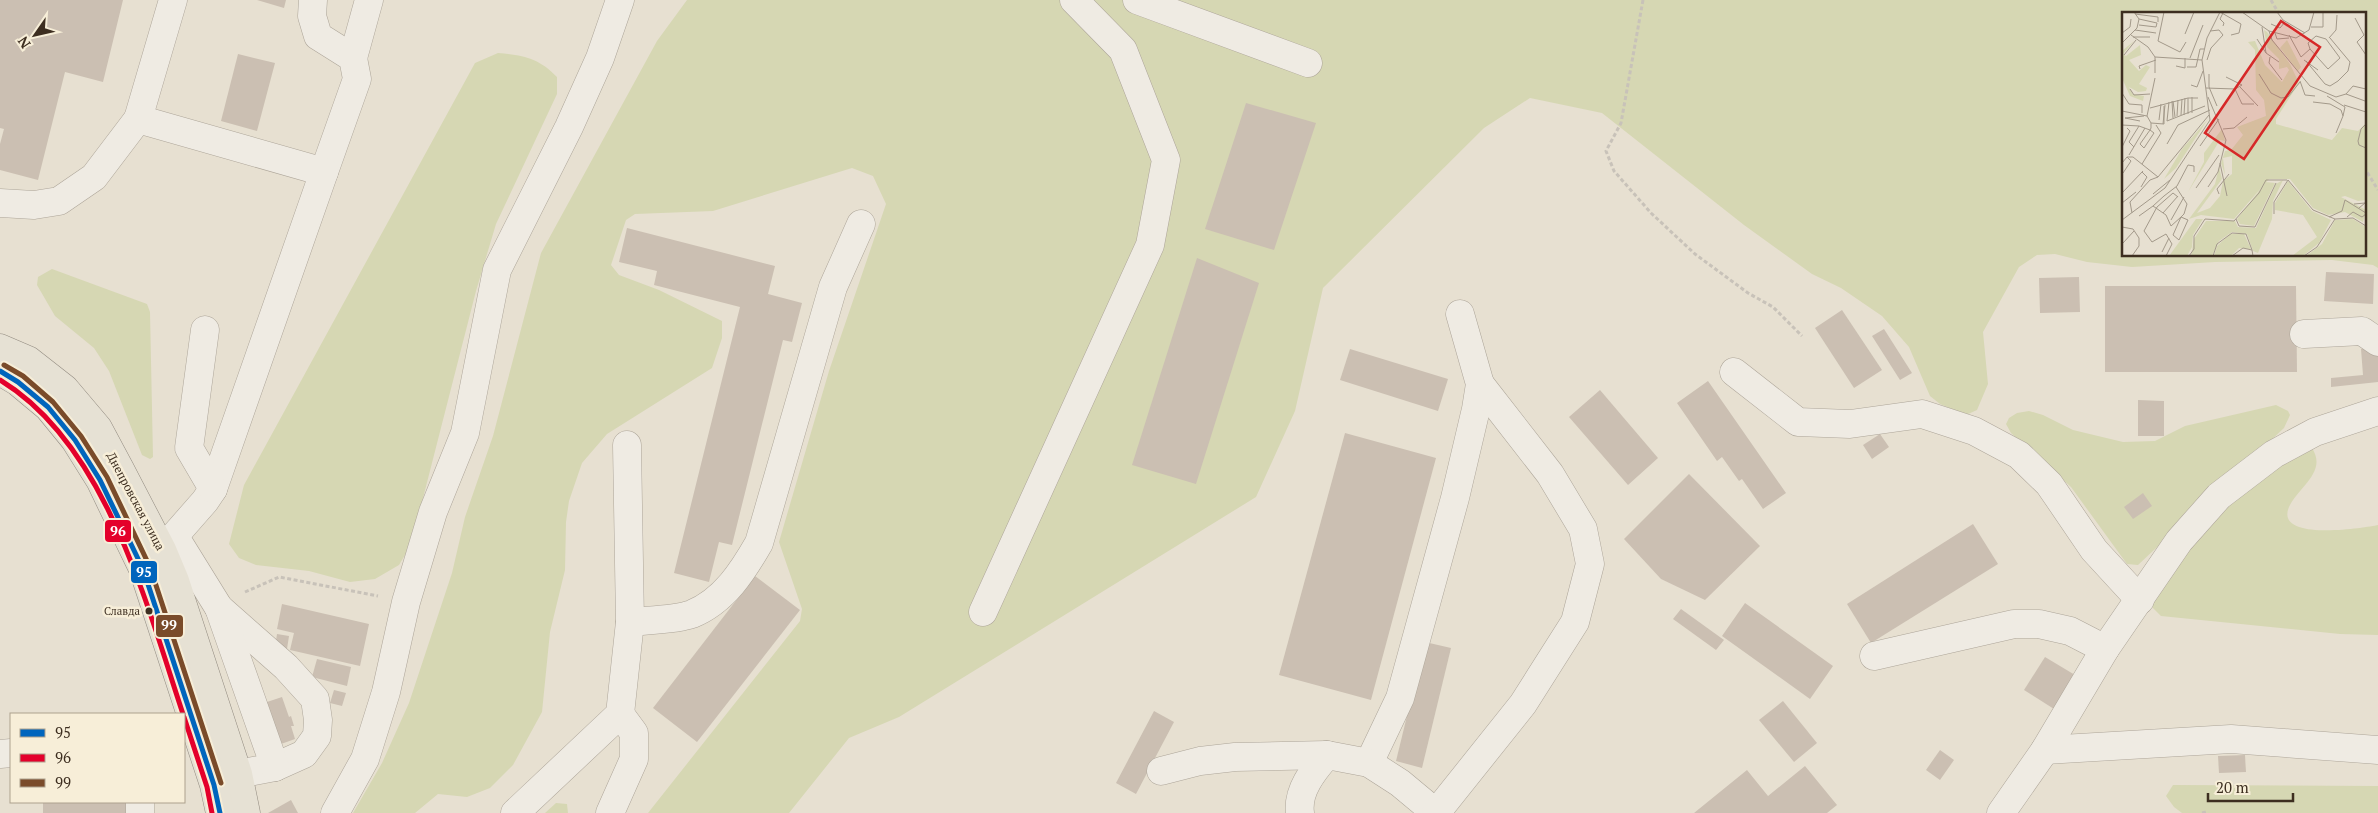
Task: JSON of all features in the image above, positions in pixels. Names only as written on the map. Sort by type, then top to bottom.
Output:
[{"type":"main road","name":"Днепровская улица","points":[[0,348],[28,360],[65,389],[98,428],[175,581],[238,774],[246,813]]},
{"type":"main road","name":"Днепровская улица","points":[[0,372],[18,382],[48,407],[75,440],[100,480],[159,549],[220,813]]},
{"type":"lane","points":[[0,203],[34,205],[59,201],[94,177],[138,119],[173,0]]},
{"type":"lane","points":[[314,0],[312,16],[318,36],[353,58]]},
{"type":"lane","points":[[238,774],[275,767],[304,754],[317,736],[318,720],[315,699],[286,667],[223,611],[159,549],[213,489],[357,79],[353,58],[370,0]]},
{"type":"lane","points":[[336,813],[365,760],[386,692],[406,602],[433,512],[465,433],[497,270],[569,127],[600,58],[620,0]]},
{"type":"lane","points":[[983,612],[1150,246],[1166,160],[1122,50],[1074,0]]},
{"type":"lane","points":[[1137,0],[1308,63]]},
{"type":"lane","points":[[138,119],[324,172]]},
{"type":"lane","points":[[630,622],[691,614],[722,594],[742,574],[759,542],[832,287],[860,224]]},
{"type":"lane","points":[[1161,771],[1200,760],[1235,757],[1327,755],[1369,763],[1400,783],[1436,813],[1523,704],[1575,622],[1590,564],[1583,530],[1550,474],[1480,384],[1460,314]]},
{"type":"lane","points":[[205,330],[188,448],[213,489]]},
{"type":"lane","points":[[2304,334],[2362,331],[2378,342]]},
{"type":"lane","points":[[1734,372],[1798,422],[1850,424],[1922,414],[1974,431],[2019,455],[2049,484],[2094,550],[2140,600]]},
{"type":"lane","points":[[1369,763],[1400,698],[1455,498],[1480,384]]},
{"type":"lane","points":[[2001,813],[2045,750],[2105,649],[2179,541],[2220,496],[2274,454],[2316,432],[2378,411]]},
{"type":"lane","points":[[515,813],[620,714],[630,622],[627,445]]},
{"type":"lane","points":[[223,611],[275,767]]},
{"type":"lane","points":[[1874,656],[2014,624],[2039,624],[2070,631],[2105,649]]},
{"type":"lane","points":[[610,813],[634,760],[634,733],[620,714]]},
{"type":"lane","points":[[2045,750],[2231,739],[2378,750]]},
{"type":"lane","points":[[1300,813],[1299,807],[1308,776],[1327,755]]},
{"type":"path","points":[[1643,0],[1622,123],[1606,151],[1614,171],[1651,213],[1695,254],[1748,293],[1772,307],[1802,336]]},
{"type":"path","points":[[2272,0],[2278,12]]},
{"type":"path","points":[[2366,170],[2378,190]]},
{"type":"path","points":[[223,611],[243,594],[260,584],[279,577],[406,602]]},
{"type":"green space","points":[[687,0],[2378,0],[2378,268],[2373,265],[2332,260],[2215,262],[2132,267],[2087,262],[2055,254],[2037,255],[2019,267],[1983,332],[1988,384],[1977,410],[1966,415],[1940,404],[1930,396],[1909,347],[1882,316],[1841,288],[1812,274],[1744,225],[1602,113],[1530,98],[1484,128],[1323,288],[1295,411],[1256,497],[899,717],[849,738],[789,813],[648,813],[800,621],[802,609],[779,542],[829,371],[886,204],[873,176],[852,168],[713,211],[635,214],[626,220],[611,265],[619,275],[659,290],[722,321],[722,338],[712,368],[607,434],[582,463],[569,501],[566,522],[565,570],[550,632],[542,712],[513,765],[490,788],[467,797],[438,794],[415,813],[353,813],[382,763],[409,703],[452,573],[465,517],[493,436],[541,253],[657,41]]},
{"type":"green space","points":[[498,53],[523,56],[544,66],[557,77],[557,94],[496,224],[476,291],[411,545],[399,565],[375,579],[350,582],[309,571],[256,565],[239,558],[229,544],[244,485],[475,63]]},
{"type":"green space","points":[[52,269],[147,304],[150,312],[153,457],[150,459],[142,455],[109,371],[94,348],[55,316],[37,285],[38,277]]},
{"type":"green space","points":[[2276,405],[2288,411],[2290,415],[2284,428],[2138,565],[2127,564],[2071,487],[2011,433],[2006,424],[2009,418],[2017,413],[2029,411],[2043,415],[2073,430],[2123,442],[2155,441],[2185,426]]},
{"type":"green space","points":[[2311,447],[2316,456],[2314,471],[2289,507],[2288,518],[2295,525],[2307,529],[2340,530],[2378,525],[2378,635],[2340,634],[2161,616],[2152,607],[2154,597],[2186,549],[2262,472]]},
{"type":"green space","points":[[2173,785],[2378,786],[2378,813],[2182,813],[2174,807],[2166,796]]},
{"type":"green space","points":[[556,803],[567,804],[568,813],[545,813]]},
{"type":"building","points":[[0,0],[123,0],[103,82],[65,72],[38,180],[0,170],[0,144],[4,129],[0,128]]},
{"type":"building","points":[[257,0],[286,0],[284,8]]},
{"type":"building","points":[[238,54],[275,63],[257,131],[221,121]]},
{"type":"building","points":[[1246,103],[1316,123],[1274,250],[1205,229]]},
{"type":"building","points":[[627,228],[775,266],[768,294],[802,303],[792,342],[783,340],[732,545],[719,542],[709,582],[674,573],[740,307],[654,285],[657,271],[619,262]]},
{"type":"building","points":[[1197,258],[1259,283],[1196,484],[1132,465]]},
{"type":"building","points":[[2326,272],[2374,274],[2373,304],[2324,301]]},
{"type":"building","points":[[2079,277],[2080,312],[2040,313],[2039,278]]},
{"type":"building","points":[[2105,286],[2296,286],[2297,372],[2105,372]]},
{"type":"building","points":[[1842,310],[1882,370],[1854,388],[1815,328]]},
{"type":"building","points":[[1884,329],[1912,373],[1900,380],[1872,336]]},
{"type":"building","points":[[2378,348],[2378,382],[2331,387],[2331,378],[2363,375],[2361,349]]},
{"type":"building","points":[[1350,349],[1448,379],[1438,411],[1340,380]]},
{"type":"building","points":[[1708,381],[1786,493],[1763,509],[1742,479],[1739,481],[1722,457],[1717,461],[1677,403]]},
{"type":"building","points":[[1600,390],[1658,458],[1628,485],[1569,417]]},
{"type":"building","points":[[2138,400],[2164,401],[2164,436],[2138,436]]},
{"type":"building","points":[[1345,433],[1436,458],[1371,700],[1279,675]]},
{"type":"building","points":[[1880,434],[1889,447],[1872,459],[1863,445]]},
{"type":"building","points":[[1689,474],[1760,546],[1705,600],[1661,579],[1624,539]]},
{"type":"building","points":[[2143,493],[2152,506],[2133,519],[2124,507]]},
{"type":"building","points":[[1973,524],[1998,564],[1871,643],[1847,604]]},
{"type":"building","points":[[755,576],[800,610],[697,742],[653,708]]},
{"type":"building","points":[[1745,603],[1833,666],[1810,699],[1722,636]]},
{"type":"building","points":[[282,604],[369,624],[360,666],[290,650],[294,633],[277,629]]},
{"type":"building","points":[[1681,609],[1724,640],[1716,650],[1673,619]]},
{"type":"building","points":[[277,634],[289,636],[287,649],[275,647]]},
{"type":"building","points":[[1425,642],[1451,648],[1422,768],[1396,761]]},
{"type":"building","points":[[2045,657],[2075,675],[2054,709],[2024,690]]},
{"type":"building","points":[[317,659],[351,667],[347,686],[312,677]]},
{"type":"building","points":[[334,690],[346,693],[342,706],[330,703]]},
{"type":"building","points":[[282,697],[289,717],[291,716],[294,726],[291,726],[295,739],[281,744],[270,724],[274,722],[267,702]]},
{"type":"building","points":[[1783,701],[1817,743],[1794,762],[1759,720]]},
{"type":"building","points":[[1154,711],[1174,722],[1136,794],[1116,783]]},
{"type":"building","points":[[1940,750],[1954,760],[1940,780],[1926,770]]},
{"type":"building","points":[[2245,755],[2246,772],[2219,773],[2218,756]]},
{"type":"building","points":[[1805,766],[1837,805],[1827,813],[1694,813],[1747,770],[1768,796]]},
{"type":"building","points":[[291,800],[298,813],[268,813]]},
{"type":"building","points":[[43,803],[128,803],[129,813],[43,813]]},
{"type":"transit line","name":"99","points":[[4,365],[23,376],[53,402],[81,436],[107,477],[150,567],[221,783]]},
{"type":"transit line","name":"95","points":[[0,371],[18,382],[48,407],[75,440],[100,480],[143,569],[214,785],[220,813]]},
{"type":"transit line","name":"96","points":[[0,380],[37,408],[68,444],[95,485],[117,529],[137,576],[183,713]]},
{"type":"transit line","name":"96","points":[[185,720],[207,787],[212,813]]},
{"type":"place","name":"Славда","points":[[149,611]]}]
